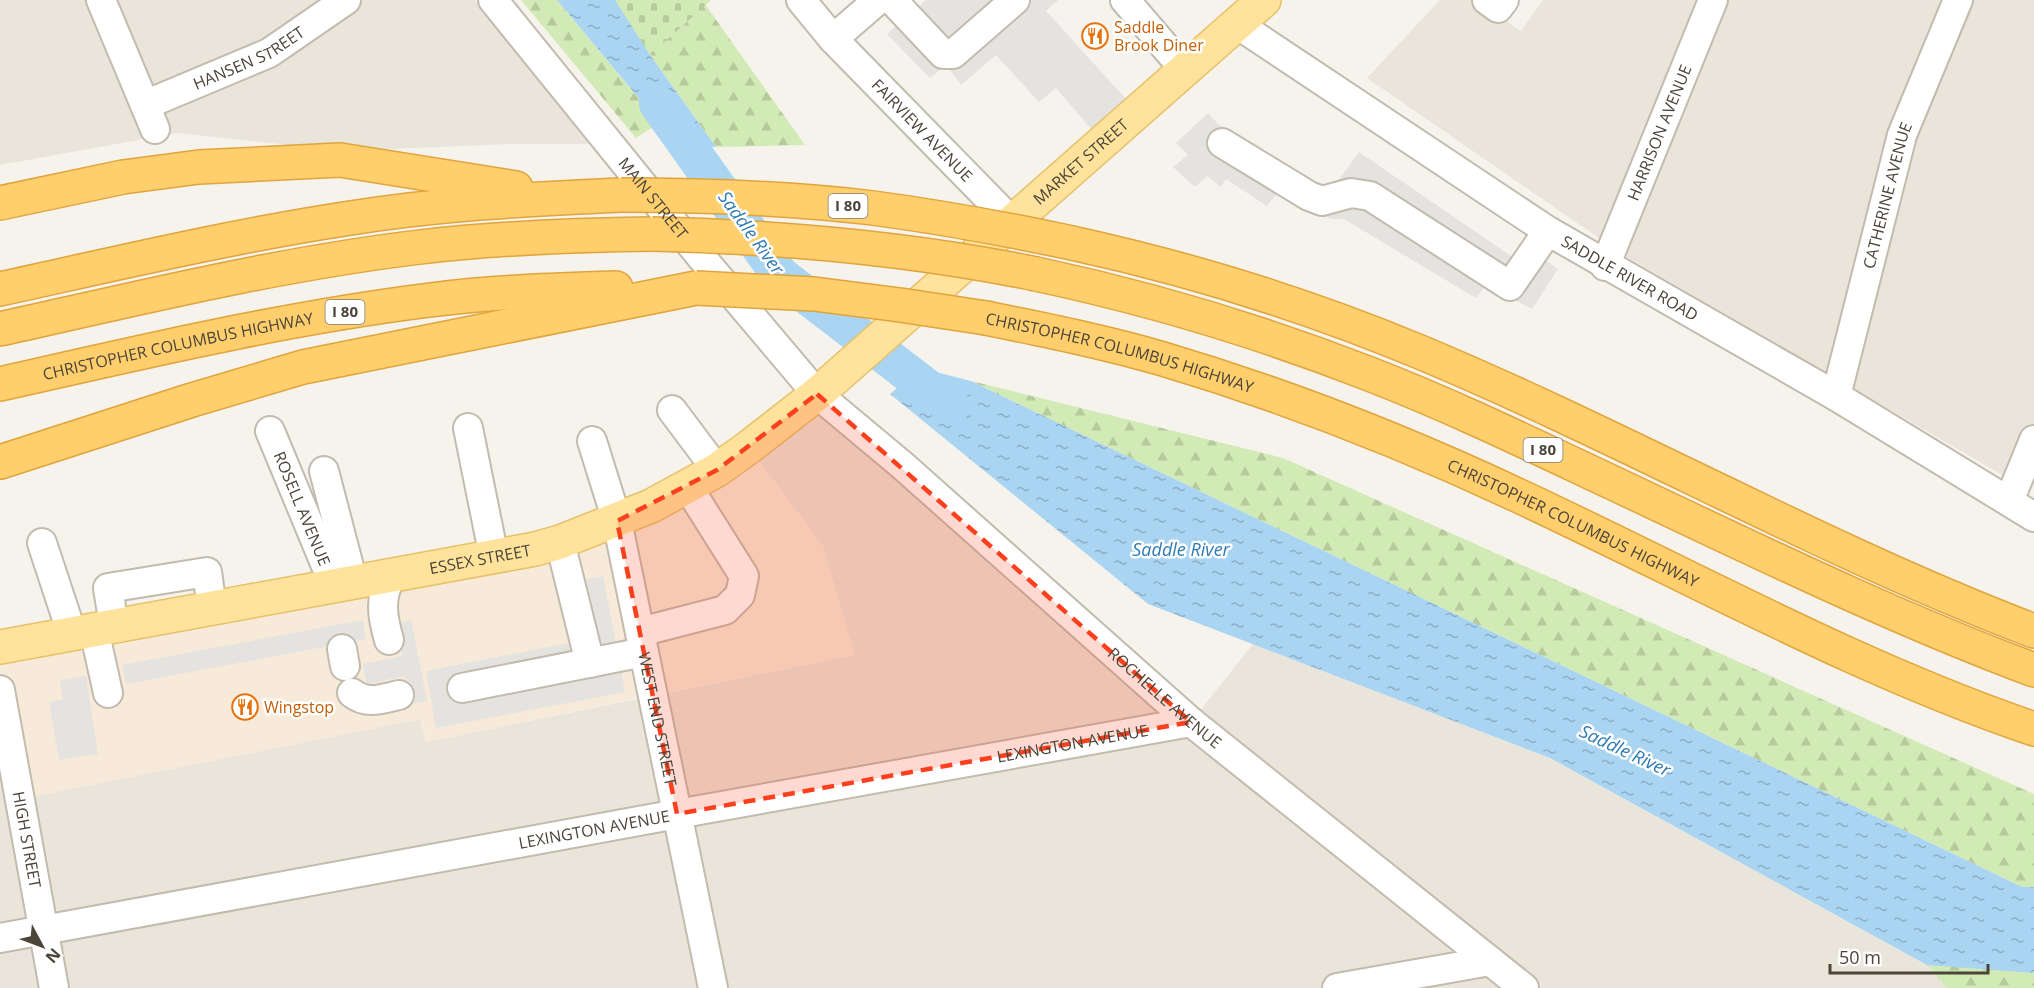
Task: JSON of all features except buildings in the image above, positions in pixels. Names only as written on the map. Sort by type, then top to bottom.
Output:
[{"type":"highway","points":[[0,203],[123,177],[188,168],[340,160],[574,197]]},
{"type":"highway","name":"I 80","points":[[0,289],[158,254],[345,219],[495,202],[574,197],[621,195],[747,198],[872,208],[1006,229],[1134,256],[1230,283],[1340,321],[1420,352],[1559,414],[1918,583],[2034,631]]},
{"type":"highway","name":"I 80","points":[[0,329],[205,284],[345,258],[495,240],[571,235],[652,234],[790,239],[877,247],[954,258],[1116,292],[1189,312],[1262,334],[1369,373],[1508,433],[1920,625],[2034,670]]},
{"type":"highway","points":[[0,462],[303,367],[696,288]]},
{"type":"highway","name":"CHRISTOPHER COLUMBUS HIGHWAY","points":[[0,384],[329,315],[430,300],[561,290],[696,288],[814,294],[900,304],[986,318],[1087,339],[1161,358],[1268,392],[1376,433],[1516,494],[1829,646],[1968,707],[2034,729]]},
{"type":"main road","name":"MARKET STREET","points":[[895,324],[1185,70],[1253,7]]},
{"type":"main road","name":"ESSEX STREET","points":[[0,647],[494,558],[560,542],[617,521],[688,488],[717,470],[828,384],[895,324]]},
{"type":"street","name":"HANSEN STREET","points":[[101,0],[150,117],[269,53],[346,0]]},
{"type":"street","name":"MAIN STREET","points":[[493,0],[702,258],[828,384]]},
{"type":"street","name":"FAIRVIEW AVENUE","points":[[801,0],[833,39],[1012,222]]},
{"type":"street","points":[[833,39],[878,0]]},
{"type":"street","points":[[892,0],[943,54],[952,54],[1015,0]]},
{"type":"street","points":[[1125,0],[1185,70]]},
{"type":"street","points":[[1487,0],[1498,8],[1504,0]]},
{"type":"street","name":"HARRISON AVENUE","points":[[1605,266],[1713,0]]},
{"type":"street","name":"CATHERINE AVENUE","points":[[1836,396],[1902,135],[1958,0]]},
{"type":"street","name":"SADDLE RIVER ROAD","points":[[1253,7],[1548,231],[1605,266],[1836,396],[2034,516]]},
{"type":"street","points":[[1222,143],[1309,196],[1322,201],[1352,193],[1370,196],[1510,286],[1548,231]]},
{"type":"street","name":"ROCHELLE AVENUE","points":[[828,384],[902,465],[1191,722],[1524,988]]},
{"type":"street","points":[[672,410],[717,470]]},
{"type":"street","points":[[468,428],[494,558]]},
{"type":"street","name":"ROSELL AVENUE","points":[[270,431],[344,584]]},
{"type":"street","points":[[2009,501],[2034,440]]},
{"type":"street","name":"WEST END STREET","points":[[592,441],[617,521],[713,988]]},
{"type":"street","points":[[324,471],[344,584]]},
{"type":"street","points":[[462,688],[590,663],[725,610],[740,595],[744,576],[688,488]]},
{"type":"street","points":[[560,542],[590,663]]},
{"type":"street","points":[[42,543],[93,630],[108,693]]},
{"type":"street","points":[[389,640],[383,620],[382,598],[392,575]]},
{"type":"street","name":"HIGH STREET","points":[[0,690],[54,988]]},
{"type":"street","points":[[352,693],[357,698],[371,701],[399,695]]},
{"type":"street","name":"LEXINGTON AVENUE","points":[[0,938],[1191,722]]},
{"type":"street","points":[[1337,988],[1490,961]]},
{"type":"highlighted area","points":[[817,394],[1191,722],[677,814],[617,521],[717,470]]},
{"type":"shaded area","points":[[0,0],[475,0],[594,144],[512,144],[390,149],[307,147],[177,133],[0,165]]},
{"type":"shaded area","points":[[926,0],[1058,0],[1046,11],[1127,100],[1092,130],[1056,88],[1039,102],[996,55],[961,85],[950,70],[942,68],[930,78],[887,34]]},
{"type":"shaded area","points":[[1440,0],[1475,0],[1521,31],[1543,0],[2034,0],[2034,423],[2009,479],[1625,256],[1367,78]]},
{"type":"shaded area","points":[[1208,113],[1217,123],[1319,193],[1326,184],[1333,188],[1359,152],[1514,258],[1524,246],[1558,269],[1532,309],[1486,285],[1476,298],[1344,219],[1331,219],[1278,192],[1267,206],[1226,179],[1221,187],[1207,176],[1195,187],[1173,167],[1188,155],[1176,143]]},
{"type":"shaded area","points":[[817,394],[1191,722],[1253,644],[1550,758],[1927,965],[1947,988],[0,988],[0,787],[17,784],[20,799],[420,719],[426,742],[854,655],[823,546],[749,447]]},
{"type":"shaded area","points":[[749,447],[823,546],[855,655],[427,742],[420,719],[20,799],[17,784],[0,787],[0,647],[494,557]]},
{"type":"shaded area","points":[[603,576],[625,692],[436,728],[426,671],[594,638],[583,580]]},
{"type":"shaded area","points":[[363,620],[366,639],[126,684],[122,665]]},
{"type":"shaded area","points":[[411,620],[427,701],[411,704],[405,676],[367,684],[363,664],[402,656],[396,623]]},
{"type":"shaded area","points":[[86,676],[98,754],[59,760],[49,702],[63,699],[60,680]]},
{"type":"green space","points":[[521,0],[557,0],[659,123],[636,138]]},
{"type":"green space","points":[[615,0],[702,0],[805,145],[716,147],[650,55]]},
{"type":"green space","points":[[615,0],[711,0],[650,55]]},
{"type":"green space","points":[[971,381],[1283,458],[2034,794],[2034,887],[2022,887]]},
{"type":"green space","points":[[1927,965],[2034,969],[2034,988],[1947,988]]},
{"type":"water","name":"Saddle River","points":[[557,0],[615,0],[650,55],[716,147],[677,144]]},
{"type":"water","name":"Saddle River","points":[[920,368],[971,381],[2022,887],[2034,887],[2034,973],[1927,965],[1550,758],[1148,604],[890,394]]},
{"type":"waterway","name":"Saddle River","points":[[658,104],[780,275],[951,406]]},
{"type":"place","name":"Saddle Brook Diner","points":[[1095,36]]},
{"type":"place","name":"Wingstop","points":[[245,707]]}]
